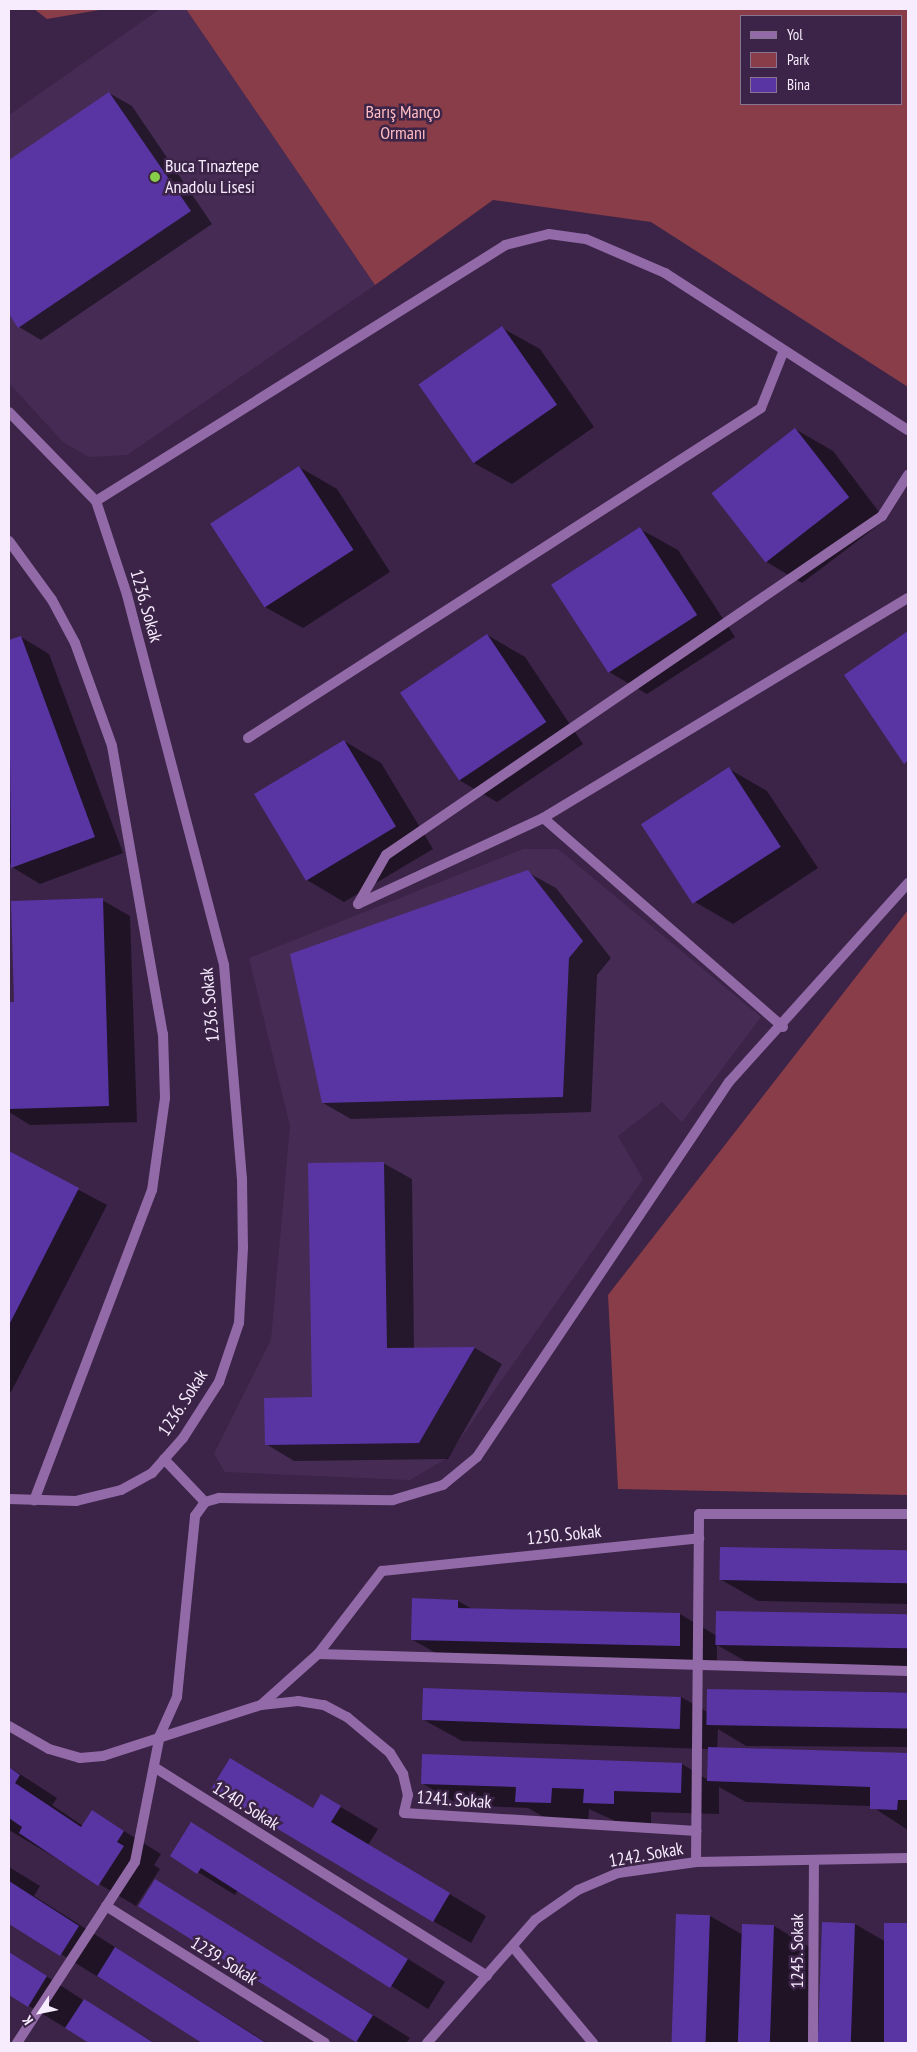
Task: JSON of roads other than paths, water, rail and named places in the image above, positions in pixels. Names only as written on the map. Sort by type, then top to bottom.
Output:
[{"type":"street","points":[[96,500],[505,245],[549,234],[586,239],[626,254],[784,350],[908,430]]},
{"type":"street","points":[[248,738],[761,408],[784,350]]},
{"type":"street","name":"1236. Sokak","points":[[9,412],[96,500],[127,595],[224,965],[242,1179],[239,1323],[219,1382],[164,1459],[152,1473],[122,1490],[76,1501],[9,1499]]},
{"type":"street","points":[[908,476],[882,516],[386,855],[358,904],[543,818],[908,598]]},
{"type":"street","points":[[9,540],[52,600],[75,643],[112,746],[163,1034],[165,1082],[152,1190],[34,1500]]},
{"type":"street","points":[[543,818],[783,1027]]},
{"type":"street","points":[[17,2043],[135,1862],[160,1735],[177,1697],[194,1516],[206,1502],[219,1498],[393,1500],[442,1485],[477,1457],[729,1082],[783,1027],[908,883]]},
{"type":"street","points":[[164,1459],[206,1502]]},
{"type":"street","points":[[696,1862],[699,1514],[908,1514]]},
{"type":"street","name":"1250. Sokak","points":[[261,1705],[318,1654],[382,1571],[699,1538]]},
{"type":"street","points":[[318,1654],[908,1672]]},
{"type":"street","name":"1241. Sokak","points":[[160,1735],[261,1705],[298,1701],[324,1705],[369,1733],[403,1774],[408,1796],[404,1813],[696,1831]]},
{"type":"street","points":[[9,1726],[49,1749],[80,1758],[103,1756],[160,1735]]},
{"type":"street","name":"1240. Sokak","points":[[154,1767],[487,1976]]},
{"type":"street","name":"1242. Sokak","points":[[427,2043],[535,1920],[578,1890],[618,1873],[696,1862],[908,1858]]},
{"type":"street","name":"1245. Sokak","points":[[813,2043],[814,1860]]},
{"type":"street","name":"1239. Sokak","points":[[106,1906],[325,2043]]},
{"type":"street","points":[[513,1947],[593,2043]]},
{"type":"place","name":"Buca Tınaztepe Anadolu Lisesi","points":[[155,177]]},
{"type":"park label","name":"Barış Manço Ormanı","points":[[403,123]]}]
